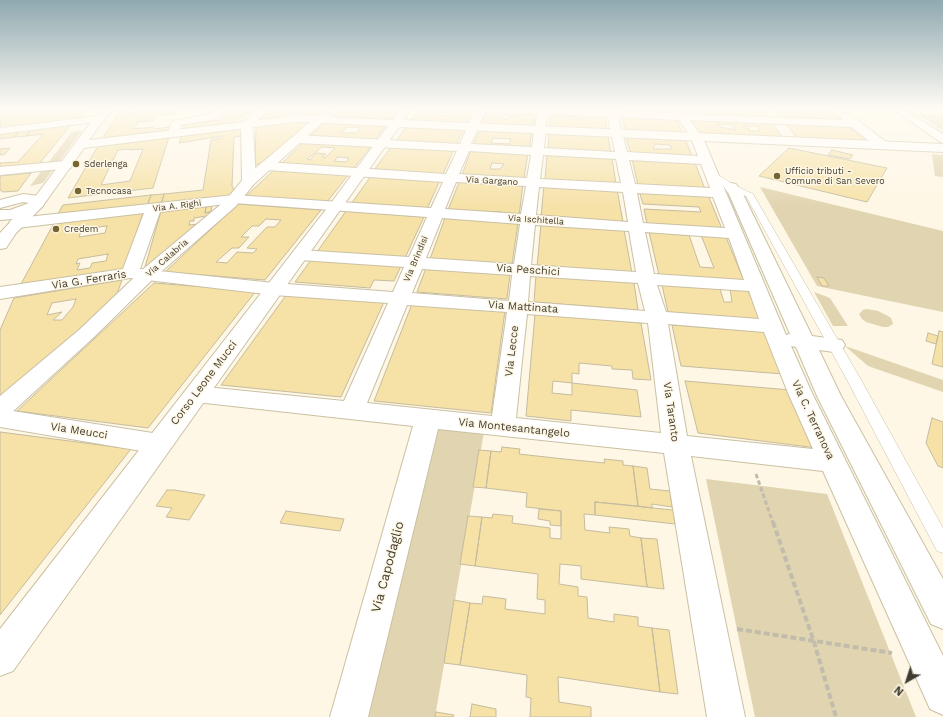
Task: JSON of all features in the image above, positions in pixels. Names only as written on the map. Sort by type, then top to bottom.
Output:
[{"type":"street","points":[[0,244],[9,224],[31,211],[83,141]]},
{"type":"street","points":[[81,145],[108,141]]},
{"type":"street","points":[[248,141],[249,180]]},
{"type":"street","name":"Via Calabria","points":[[0,409],[86,334],[139,274],[234,200],[249,180],[294,141]]},
{"type":"street","points":[[348,141],[537,151],[568,141]]},
{"type":"street","name":"Via Brindisi","points":[[352,411],[466,141]]},
{"type":"street","name":"Via Lecce","points":[[503,427],[538,141]]},
{"type":"street","name":"Via Taranto","points":[[618,141],[629,188],[646,278],[657,318],[676,445],[726,717]]},
{"type":"street","points":[[643,141],[717,179],[736,194],[829,396],[943,612]]},
{"type":"street","name":"Via C. Terranova","points":[[698,141],[717,179],[735,234],[800,393],[943,696]]},
{"type":"street","points":[[744,141],[943,152]]},
{"type":"street","points":[[777,141],[943,148]]},
{"type":"street","points":[[878,141],[882,145]]},
{"type":"street","name":"Corso Leone Mucci","points":[[0,658],[300,255],[380,143]]},
{"type":"street","points":[[0,171],[66,165]]},
{"type":"street","name":"Via Gargano","points":[[266,166],[629,188],[717,179]]},
{"type":"street","points":[[0,200],[34,199],[37,201],[41,198]]},
{"type":"street","points":[[0,215],[10,215],[25,211],[41,198]]},
{"type":"street","points":[[0,204],[16,199]]},
{"type":"street","name":"Via A. Righi","points":[[9,224],[234,200],[336,206]]},
{"type":"street","name":"Via Ischitella","points":[[336,206],[735,234]]},
{"type":"street","points":[[139,274],[153,209]]},
{"type":"street","name":"Via Peschici","points":[[300,255],[756,286]]},
{"type":"street","name":"Via G. Ferraris","points":[[0,294],[139,274],[274,289]]},
{"type":"street","name":"Via Mattinata","points":[[274,289],[657,318],[774,332],[803,341],[834,345]]},
{"type":"street","name":"Via Montesantangelo","points":[[196,394],[832,461]]},
{"type":"street","name":"Via Meucci","points":[[0,418],[159,444]]},
{"type":"street","name":"Via Capodaglio","points":[[349,717],[428,418]]},
{"type":"lane","points":[[717,179],[749,194],[834,345],[943,545]]},
{"type":"path","points":[[749,453],[814,642],[836,717]]},
{"type":"path","points":[[709,624],[814,642],[924,657]]},
{"type":"shaded area","points":[[65,141],[74,141],[43,183],[30,186]]},
{"type":"shaded area","points":[[932,154],[943,155],[943,177],[935,176]]},
{"type":"shaded area","points":[[760,187],[943,231],[943,312],[817,286]]},
{"type":"shaded area","points":[[814,292],[830,298],[848,326],[833,326]]},
{"type":"shaded area","points":[[867,309],[878,311],[888,316],[891,318],[893,324],[888,327],[883,327],[866,322],[859,314],[863,310]]},
{"type":"shaded area","points":[[845,346],[943,380],[943,392],[868,366]]},
{"type":"shaded area","points":[[435,421],[485,426],[435,717],[358,717]]},
{"type":"shaded area","points":[[706,479],[827,494],[916,717],[755,717]]},
{"type":"building","points":[[36,141],[57,141],[39,164],[0,167],[0,163],[18,162]]},
{"type":"building","points":[[134,141],[168,141],[153,188],[68,198],[98,146]],"holes":[[[143,149],[130,181],[101,185],[118,150]]]},
{"type":"building","points":[[211,141],[234,141],[232,186],[235,192],[229,197],[161,205],[164,194],[203,190]]},
{"type":"building","points":[[256,141],[292,141],[266,165],[255,164]]},
{"type":"building","points":[[305,141],[372,145],[353,169],[280,165]],"holes":[[[322,147],[335,148],[325,158],[322,157],[326,154],[316,153],[310,160],[307,159]],[[338,157],[349,158],[346,162],[334,161]]]},
{"type":"building","points":[[395,141],[458,141],[456,145]]},
{"type":"building","points":[[475,141],[492,141],[491,143],[509,144],[510,141],[530,141],[529,149],[473,146]]},
{"type":"building","points":[[549,141],[609,141],[611,153],[548,150]]},
{"type":"building","points":[[627,141],[686,141],[693,158],[631,154]],"holes":[[[655,144],[670,145],[672,149],[653,149]]]},
{"type":"building","points":[[392,146],[454,149],[443,174],[374,170]]},
{"type":"building","points":[[10,148],[5,154],[0,155],[0,149]]},
{"type":"building","points":[[789,148],[887,168],[867,202],[759,176]]},
{"type":"building","points":[[471,150],[528,153],[524,178],[462,175]],"holes":[[[492,163],[504,164],[500,169],[490,169]]]},
{"type":"building","points":[[832,150],[853,155],[850,159],[828,155]]},
{"type":"building","points":[[547,154],[612,158],[616,184],[545,180]]},
{"type":"building","points":[[632,159],[695,163],[705,189],[638,185]]},
{"type":"building","points":[[274,170],[349,174],[327,202],[245,197]]},
{"type":"building","points":[[31,173],[18,191],[3,192],[0,190],[0,176]]},
{"type":"building","points":[[371,176],[440,180],[427,209],[351,204]]},
{"type":"building","points":[[460,180],[523,184],[519,216],[502,215],[502,212],[448,210]]},
{"type":"building","points":[[544,185],[617,189],[623,222],[541,217]]},
{"type":"building","points":[[639,191],[708,195],[722,229],[647,224],[644,209],[701,212],[699,207],[643,204]]},
{"type":"building","points":[[164,194],[161,205],[147,206],[151,195]]},
{"type":"building","points":[[151,195],[147,206],[56,217],[63,205]]},
{"type":"building","points":[[238,204],[321,210],[265,280],[165,272]],"holes":[[[266,219],[281,220],[275,227],[267,227],[247,248],[257,249],[253,253],[237,252],[227,263],[216,262],[232,248],[239,248],[249,237],[241,237],[252,226],[259,226]]]},
{"type":"building","points":[[212,205],[211,212],[205,213],[206,206]]},
{"type":"building","points":[[206,206],[205,213],[211,212],[207,216],[194,218],[194,221],[190,221],[189,225],[199,224],[152,266],[145,267],[161,211]]},
{"type":"building","points":[[346,211],[424,217],[405,258],[317,252]]},
{"type":"building","points":[[143,213],[124,270],[20,286],[54,223]],"holes":[[[107,226],[105,233],[79,237],[82,229]],[[108,254],[106,261],[92,263],[90,268],[77,270],[80,263],[76,264],[78,259]]]},
{"type":"building","points":[[445,218],[518,223],[512,264],[430,259]]},
{"type":"building","points":[[541,224],[624,230],[632,273],[537,267]]},
{"type":"building","points":[[649,232],[689,235],[700,267],[714,268],[701,235],[726,237],[744,281],[659,275]]},
{"type":"building","points":[[311,260],[401,266],[394,281],[374,280],[370,288],[295,282]]},
{"type":"building","points":[[426,268],[510,274],[507,299],[417,292]]},
{"type":"building","points":[[536,275],[634,283],[638,310],[534,302]]},
{"type":"building","points":[[817,277],[824,278],[829,286],[822,286]]},
{"type":"building","points":[[122,280],[117,294],[102,310],[0,401],[0,330],[14,298]],"holes":[[[76,299],[73,307],[62,320],[53,320],[62,312],[47,315],[52,303]]]},
{"type":"building","points":[[154,283],[256,291],[148,428],[17,411]]},
{"type":"building","points":[[662,285],[720,289],[724,302],[732,302],[730,289],[748,291],[760,319],[668,312]]},
{"type":"building","points":[[287,294],[384,302],[341,397],[221,385]]},
{"type":"building","points":[[412,304],[505,311],[491,413],[374,401]]},
{"type":"building","points":[[535,314],[641,323],[651,380],[633,379],[632,370],[612,369],[612,366],[579,363],[579,374],[572,373],[572,383],[637,390],[641,417],[571,410],[571,421],[526,416]],"holes":[[[553,381],[572,383],[572,395],[552,393]]]},
{"type":"building","points":[[672,325],[766,332],[783,374],[681,366]]},
{"type":"building","points":[[939,331],[943,332],[943,367],[932,364]]},
{"type":"building","points":[[928,333],[938,336],[936,344],[926,341]]},
{"type":"building","points":[[685,381],[790,390],[817,448],[698,433]]},
{"type":"building","points":[[932,418],[943,422],[943,468],[938,466],[926,443]]},
{"type":"building","points":[[0,432],[131,449],[0,615]]},
{"type":"building","points":[[502,447],[520,449],[519,454],[605,463],[604,459],[623,461],[623,465],[633,466],[638,506],[595,502],[595,515],[584,514],[585,530],[610,533],[609,527],[629,529],[630,536],[641,538],[647,587],[581,579],[581,566],[560,564],[559,584],[578,587],[578,596],[587,597],[588,618],[614,622],[614,614],[638,617],[638,626],[652,628],[660,692],[558,677],[559,702],[591,707],[591,717],[530,717],[531,698],[526,697],[527,675],[460,665],[470,603],[482,604],[483,596],[506,599],[505,609],[545,614],[545,600],[537,599],[538,574],[475,566],[482,517],[492,518],[493,514],[513,516],[512,523],[550,528],[550,538],[561,539],[561,511],[526,507],[527,493],[486,488],[491,451],[501,452]]},
{"type":"building","points":[[479,450],[491,451],[486,488],[473,487]]},
{"type":"building","points":[[633,466],[647,468],[650,489],[670,491],[672,507],[652,504],[652,508],[638,506]]},
{"type":"building","points":[[167,490],[205,495],[189,520],[166,517],[172,508],[156,506]]},
{"type":"building","points":[[595,502],[673,510],[675,524],[595,515]]},
{"type":"building","points":[[539,509],[561,511],[561,526],[550,525],[550,521],[538,519]]},
{"type":"building","points":[[286,511],[344,519],[340,531],[280,523]]},
{"type":"building","points":[[468,516],[482,517],[475,566],[460,564]]},
{"type":"building","points":[[641,538],[657,539],[664,589],[647,587]]},
{"type":"building","points":[[454,600],[470,603],[460,665],[444,663]]},
{"type":"building","points":[[652,628],[669,630],[678,694],[660,692]]},
{"type":"building","points":[[472,704],[496,709],[496,717],[470,717]]},
{"type":"building","points":[[436,712],[454,715],[453,717],[435,717]]},
{"type":"place","name":"Sderlenga","points":[[76,164]]},
{"type":"place","name":"Ufficio tributi - Comune di San Severo","points":[[777,176]]},
{"type":"place","name":"Tecnocasa","points":[[78,191]]},
{"type":"place","name":"Credem","points":[[56,229]]}]
